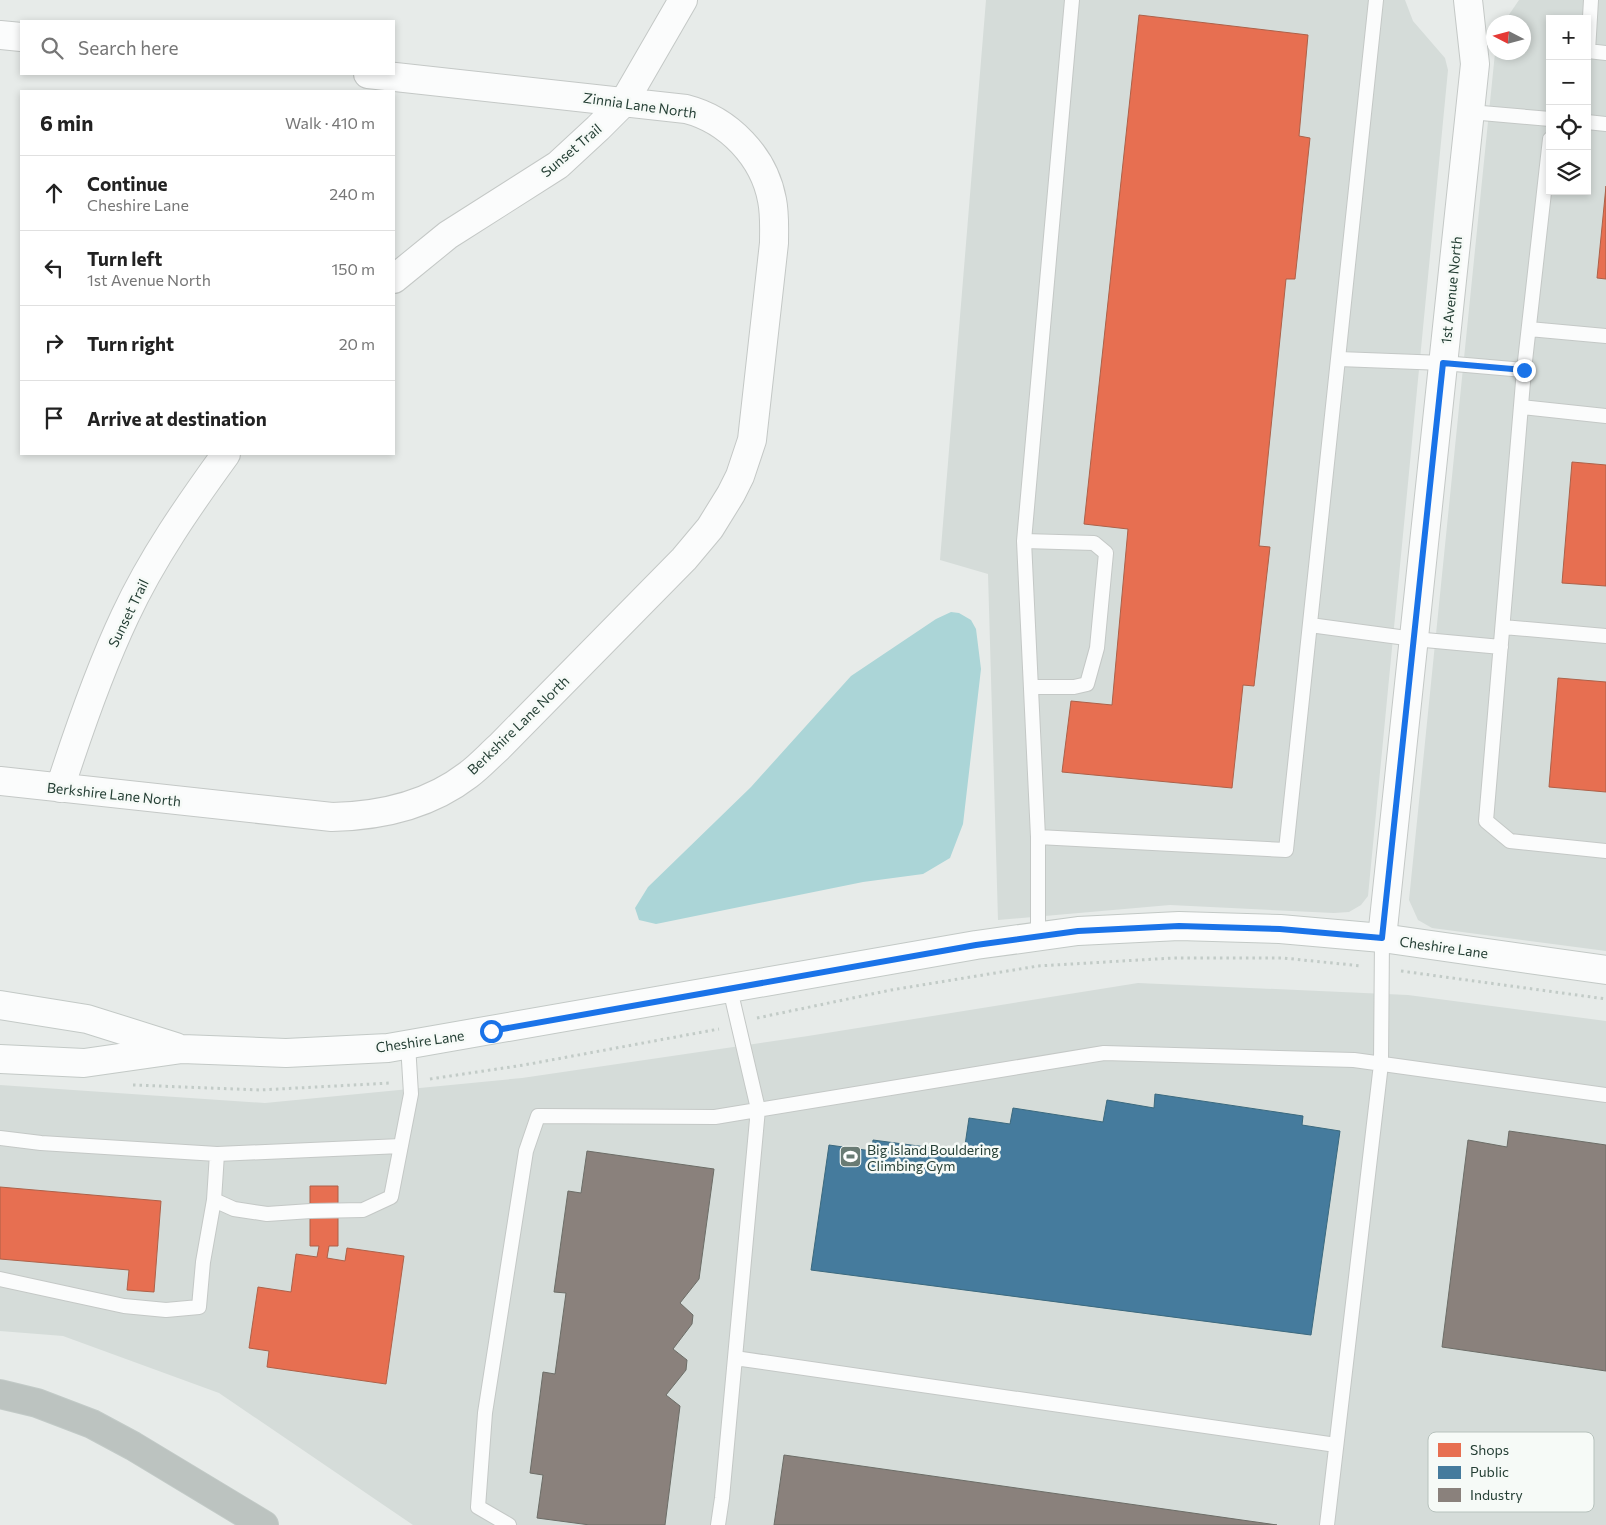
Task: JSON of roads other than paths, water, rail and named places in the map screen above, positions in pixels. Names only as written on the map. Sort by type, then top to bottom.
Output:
[{"type":"highway","points":[[0,1394],[37,1403],[92,1424],[264,1525]]},
{"type":"street","name":"Sunset Trail","points":[[395,278],[455,230],[558,165],[598,128],[624,102],[683,0]]},
{"type":"street","name":"1st Avenue North","points":[[1382,938],[1475,64],[1468,0]]},
{"type":"street","points":[[0,34],[20,37]]},
{"type":"street","name":"Zinnia Lane North","points":[[377,75],[686,109],[699,112],[711,118],[735,135],[755,158],[762,170],[772,201],[774,228],[756,414]]},
{"type":"street","name":"Berkshire Lane North","points":[[0,781],[332,817],[353,817],[393,811],[432,797],[468,776],[499,747],[693,548],[721,512],[740,476],[752,440],[756,414]]},
{"type":"street","name":"Sunset Trail","points":[[60,788],[87,709],[126,614],[156,558],[225,455]]},
{"type":"street","name":"Cheshire Lane","points":[[0,1059],[84,1063],[182,1049],[286,1053],[388,1048],[976,945],[1078,931],[1179,926],[1280,929],[1382,938],[1606,970]]},
{"type":"street","name":"Cheshire Lane","points":[[0,1005],[87,1019],[182,1049]]},
{"type":"lane","points":[[1038,937],[1038,837],[1024,541],[1072,0]]},
{"type":"lane","points":[[1038,837],[1286,850],[1376,0]]},
{"type":"lane","points":[[1591,0],[1588,51],[1606,53]]},
{"type":"lane","points":[[1470,112],[1546,119]]},
{"type":"lane","points":[[1591,122],[1606,124]]},
{"type":"lane","points":[[1549,150],[1524,370],[1486,821],[1510,841],[1606,851]]},
{"type":"lane","points":[[1529,329],[1606,336]]},
{"type":"lane","points":[[1339,359],[1443,363],[1524,370]]},
{"type":"lane","points":[[1521,407],[1606,416]]},
{"type":"lane","points":[[1024,541],[1094,543],[1106,553],[1097,648],[1087,684],[1074,687],[1030,687]]},
{"type":"lane","points":[[1310,625],[1414,639],[1501,647]]},
{"type":"lane","points":[[1503,627],[1606,636]]},
{"type":"lane","points":[[1327,1525],[1381,1064],[1382,938]]},
{"type":"lane","points":[[718,1525],[758,1109],[730,989]]},
{"type":"lane","points":[[214,1200],[234,1209],[267,1214],[363,1210],[391,1197],[411,1094],[408,1044]]},
{"type":"lane","points":[[509,1525],[478,1507],[484,1413],[526,1151],[538,1116],[715,1117],[1104,1053],[1354,1060],[1606,1095]]},
{"type":"lane","points":[[0,1138],[217,1154],[401,1146]]},
{"type":"lane","points":[[0,1280],[124,1306],[166,1310],[199,1307],[203,1262],[214,1200],[217,1154]]},
{"type":"lane","points":[[735,1358],[1336,1445]]},
{"type":"water","points":[[951,612],[959,613],[971,620],[976,629],[981,669],[963,824],[950,858],[923,874],[863,882],[656,924],[639,920],[635,908],[648,887],[751,787],[851,676],[936,619]]},
{"type":"place","name":"Big Island Bouldering Climbing Gym","points":[[851,1157]]}]
